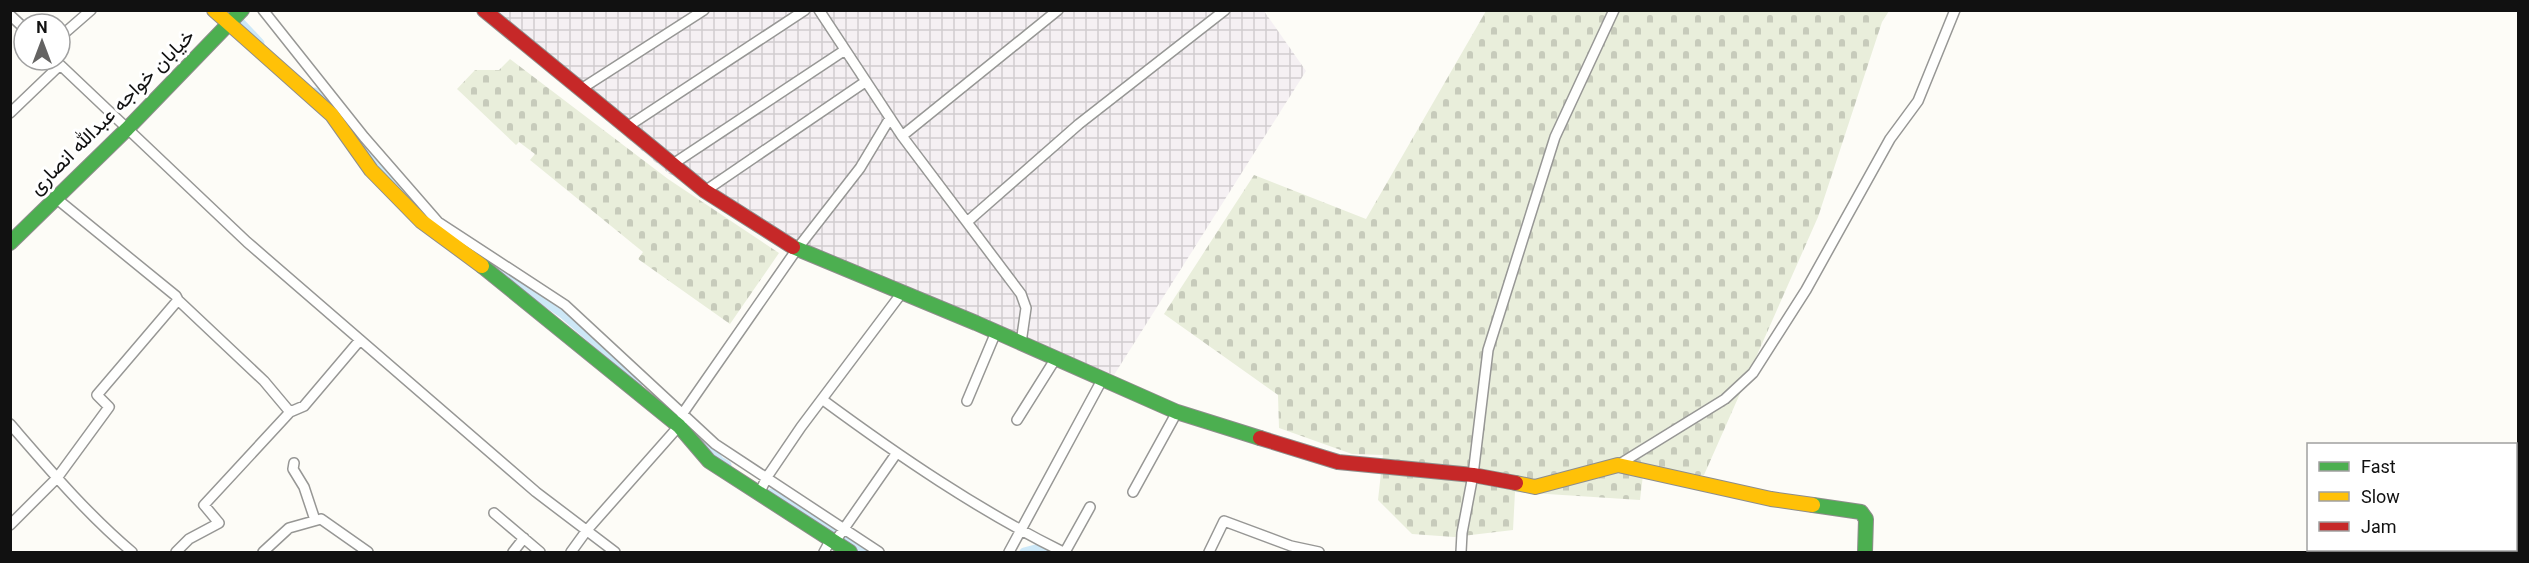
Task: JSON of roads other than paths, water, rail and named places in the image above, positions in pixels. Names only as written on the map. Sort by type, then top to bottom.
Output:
[{"type":"street","points":[[72,27],[91,10]]},
{"type":"street","points":[[214,10],[332,115],[372,170],[421,221],[715,444],[879,552]]},
{"type":"street","name":"خیابان خواجه عبدالله انصاری","points":[[10,243],[127,129],[242,10]]},
{"type":"street","points":[[263,10],[364,137],[438,222],[565,305],[681,419],[709,461],[830,545],[850,552]]},
{"type":"street","points":[[484,10],[705,191],[797,249],[996,332],[1177,412],[1338,462],[1473,475],[1535,487],[1618,465],[1725,399],[1753,373],[1806,290],[1890,139],[1918,101],[1955,10]]},
{"type":"street","points":[[581,89],[704,10]]},
{"type":"street","points":[[627,127],[805,10]]},
{"type":"street","points":[[819,10],[902,136],[1021,294],[1026,308],[1021,343]]},
{"type":"street","points":[[902,136],[1058,10]]},
{"type":"street","points":[[967,222],[1079,124],[1225,10]]},
{"type":"street","points":[[1461,552],[1488,350],[1555,137],[1614,10]]},
{"type":"street","points":[[673,165],[845,50]]},
{"type":"street","points":[[10,112],[48,72]]},
{"type":"street","points":[[67,72],[247,242],[536,492],[615,552]]},
{"type":"street","points":[[705,191],[865,82]]},
{"type":"street","points":[[571,552],[681,419],[797,249],[860,168],[891,118]]},
{"type":"street","points":[[57,199],[176,296],[264,381],[290,412]]},
{"type":"street","points":[[759,494],[767,477],[801,427],[901,294]]},
{"type":"street","points":[[10,525],[57,478],[110,407],[97,395],[178,300]]},
{"type":"street","points":[[967,401],[996,332]]},
{"type":"street","points":[[176,552],[189,539],[219,523],[204,505],[290,412],[304,406],[360,340]]},
{"type":"street","points":[[1017,420],[1056,358]]},
{"type":"street","points":[[1009,552],[1102,378]]},
{"type":"street","points":[[823,400],[896,454],[1021,531],[1064,552],[1090,507]]},
{"type":"street","points":[[1133,492],[1177,412]]},
{"type":"street","points":[[10,424],[57,478],[99,519],[105,530],[132,552]]},
{"type":"street","points":[[830,545],[844,529],[896,454]]},
{"type":"street","points":[[294,463],[293,469],[304,487],[315,520]]},
{"type":"street","points":[[1618,465],[1771,499],[1861,512],[1866,519],[1865,552]]},
{"type":"street","points":[[494,513],[540,552]]},
{"type":"street","points":[[262,552],[289,528],[321,519],[368,552]]},
{"type":"street","points":[[1209,552],[1224,521],[1290,549],[1319,552]]},
{"type":"street","points":[[513,552],[524,538]]},
{"type":"waterway","points":[[229,10],[260,43]]},
{"type":"waterway","points":[[315,92],[343,116]]},
{"type":"waterway","points":[[368,148],[423,214]]},
{"type":"waterway","points":[[477,254],[563,314],[641,381]]},
{"type":"waterway","points":[[681,417],[720,461],[727,465]]},
{"type":"waterway","points":[[771,493],[862,552]]},
{"type":"waterway","points":[[1024,552],[1039,548],[1049,552]]}]
